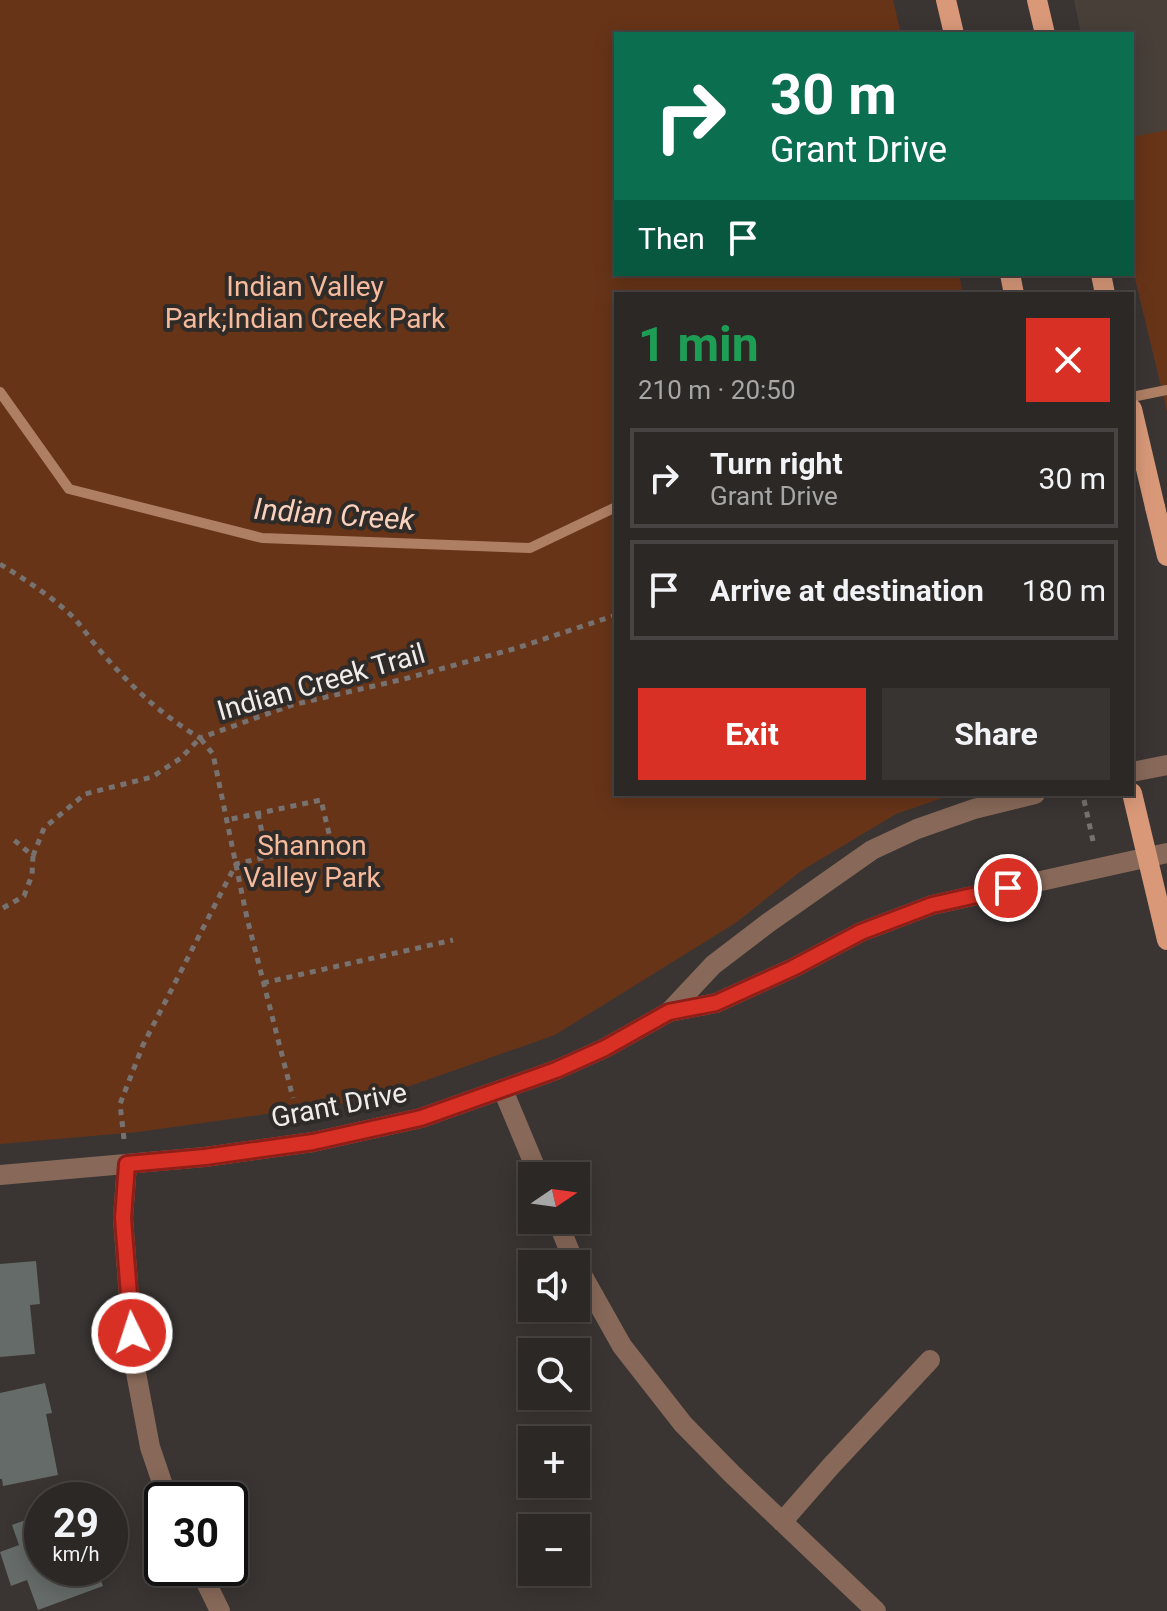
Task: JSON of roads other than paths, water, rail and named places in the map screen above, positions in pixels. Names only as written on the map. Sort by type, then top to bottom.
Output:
[{"type":"main road","points":[[946,0],[954,32]]},
{"type":"main road","points":[[1037,0],[1045,32]]},
{"type":"main road","points":[[1134,418],[1167,556]]},
{"type":"main road","points":[[1133,796],[1157,855],[1167,940]]},
{"type":"street","points":[[1134,772],[1167,765]]},
{"type":"street","name":"Grant Drive","points":[[0,1175],[205,1157],[313,1142],[421,1118],[503,1090],[605,1048],[669,1012],[713,965],[872,850],[917,829],[974,809],[1027,796]]},
{"type":"street","name":"Grant Drive","points":[[669,1012],[716,1003],[793,968],[861,932],[932,905],[1157,855]]},
{"type":"street","points":[[503,1090],[533,1162]]},
{"type":"street","points":[[127,1164],[123,1218],[134,1362],[150,1447],[162,1482]]},
{"type":"street","points":[[563,1234],[572,1257],[622,1346],[683,1424],[876,1611]]},
{"type":"street","points":[[782,1522],[930,1360]]},
{"type":"street","points":[[208,1586],[220,1611]]},
{"type":"waterway","name":"Indian Creek","points":[[1134,397],[1167,390]]},
{"type":"waterway","name":"Indian Creek","points":[[0,392],[69,489],[262,538],[530,548],[614,508]]},
{"type":"park label","name":"Indian Valley Park;Indian Creek Park","points":[[305,302]]},
{"type":"park label","name":"Shannon Valley Park","points":[[312,861]]}]
